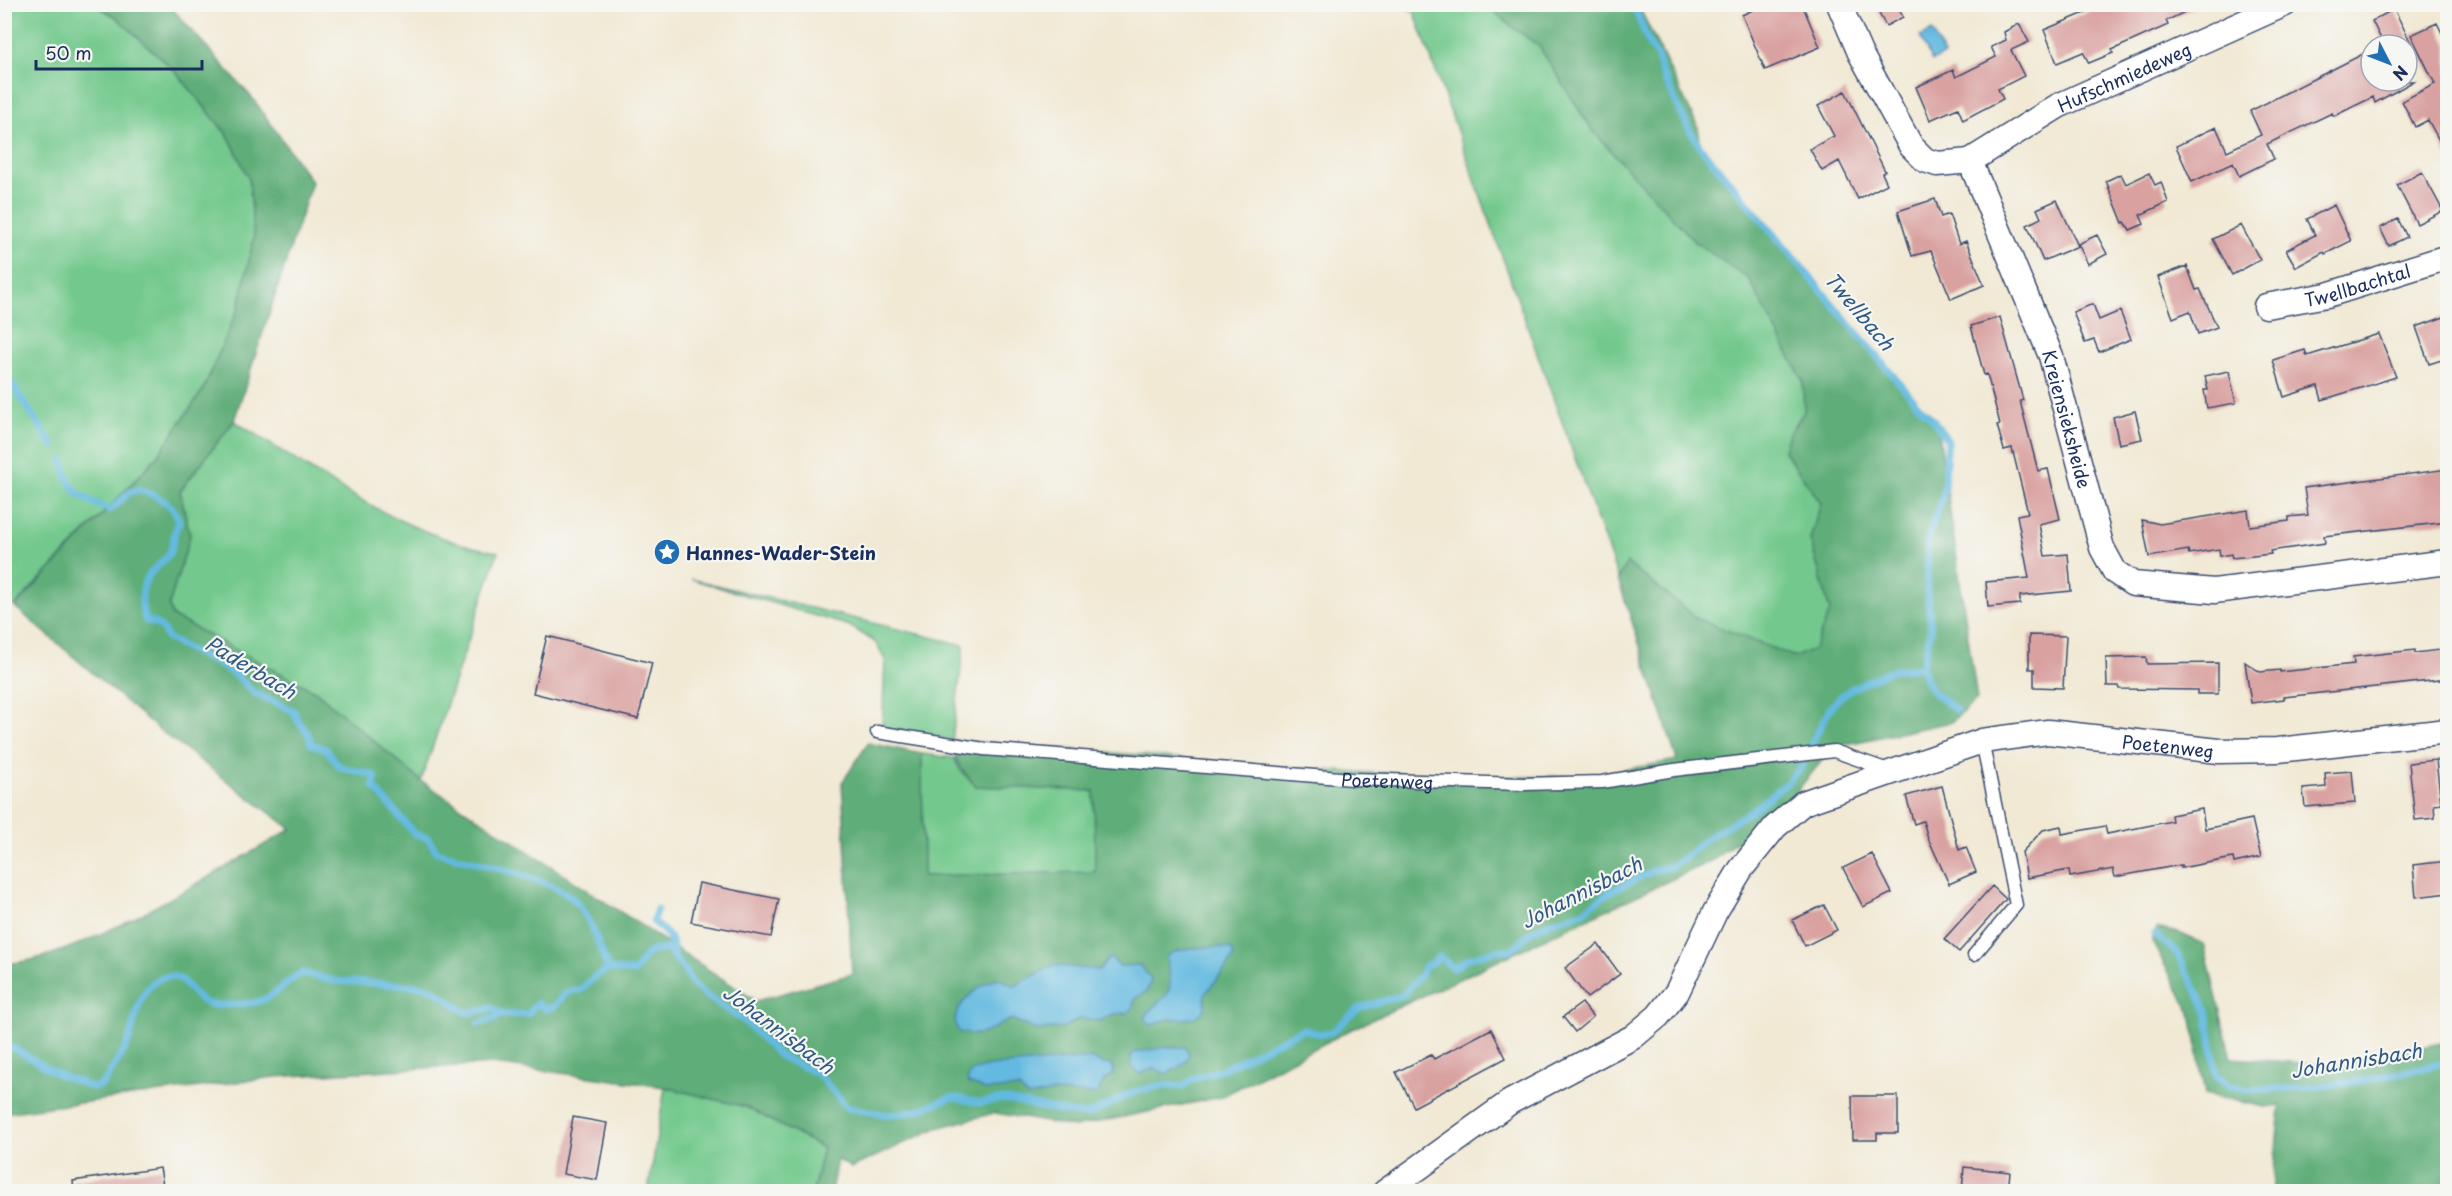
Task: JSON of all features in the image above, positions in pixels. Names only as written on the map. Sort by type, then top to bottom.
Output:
[{"type":"street","points":[[1839,4],[1860,53],[1911,146],[1925,160],[1937,164],[1970,161]]},
{"type":"street","name":"Hufschmiedeweg","points":[[1970,161],[2058,106],[2285,4]]},
{"type":"street","name":"Kreiensieksheide","points":[[1970,161],[2051,356],[2102,548],[2115,572],[2133,584],[2214,591],[2448,562]]},
{"type":"street","name":"Twellbachtal","points":[[2266,306],[2327,295],[2448,257]]},
{"type":"street","name":"Poetenweg","points":[[1385,1191],[1510,1102],[1633,1037],[1658,1016],[1677,992],[1714,912],[1741,870],[1775,827],[1803,803],[1982,741],[2048,732],[2219,751],[2278,750],[2448,731]]},
{"type":"lane","name":"Poetenweg","points":[[877,732],[984,749],[1352,779],[1523,784],[1602,782],[1674,770],[1834,751],[1893,772]]},
{"type":"lane","points":[[1974,956],[2016,905],[1982,741]]},
{"type":"green space","points":[[4,5],[96,5],[116,17],[176,72],[229,137],[249,179],[254,237],[239,307],[203,390],[156,458],[14,606],[4,596]]},
{"type":"green space","points":[[96,5],[169,5],[254,100],[312,182],[234,421],[180,491],[190,536],[169,605],[172,616],[316,692],[421,781],[756,1001],[852,974],[842,783],[868,743],[922,754],[923,876],[1095,872],[1094,791],[976,786],[959,765],[952,740],[1351,772],[1525,777],[1595,775],[1677,760],[1618,579],[1627,563],[1698,619],[1795,657],[1814,649],[1830,611],[1810,539],[1821,503],[1784,451],[1789,433],[1804,412],[1803,381],[1749,279],[1695,242],[1592,130],[1539,46],[1487,5],[1638,5],[1698,127],[1701,148],[1918,402],[1937,420],[1977,700],[1951,722],[1833,747],[1792,797],[1713,860],[1350,1030],[1221,1097],[1074,1127],[995,1113],[937,1128],[851,1168],[837,1159],[831,1192],[813,1191],[823,1148],[746,1107],[665,1087],[493,1064],[274,1077],[5,1113],[5,964],[50,955],[108,931],[186,890],[291,829],[158,729],[15,607],[156,458],[203,390],[239,307],[254,237],[249,179],[229,137],[176,72],[116,17]]},
{"type":"green space","points":[[1397,5],[1487,5],[1539,46],[1592,130],[1695,242],[1749,279],[1803,381],[1804,412],[1789,433],[1784,451],[1821,503],[1810,539],[1830,611],[1814,649],[1795,657],[1698,619],[1627,564],[1618,578],[1414,11]]},
{"type":"green space","points":[[234,421],[328,481],[393,517],[462,544],[498,552],[421,781],[316,692],[172,616],[169,605],[190,536],[180,491]]},
{"type":"green space","points":[[691,579],[964,645],[952,740],[882,729],[885,660],[875,642],[850,626]]},
{"type":"green space","points":[[922,754],[954,758],[960,770],[976,786],[1094,791],[1096,872],[923,876]]},
{"type":"green space","points":[[2156,928],[2179,933],[2204,944],[2231,1058],[2333,1065],[2447,1042],[2447,1191],[2272,1191],[2280,1105],[2265,1107],[2205,1094],[2191,1013],[2152,942]]},
{"type":"green space","points":[[665,1087],[746,1107],[823,1148],[813,1191],[648,1192]]},
{"type":"water","points":[[1932,31],[1944,55],[1932,61],[1920,37]]},
{"type":"water","points":[[1219,947],[1231,949],[1233,959],[1205,994],[1205,1008],[1202,1012],[1194,1017],[1169,1019],[1150,1025],[1145,1017],[1169,990],[1170,980],[1166,957],[1184,949]]},
{"type":"water","points":[[1109,958],[1120,966],[1140,965],[1151,979],[1147,991],[1134,999],[1133,1008],[1127,1013],[1114,1014],[1099,1021],[1081,1018],[1064,1027],[1043,1030],[1033,1029],[1012,1019],[987,1032],[968,1034],[959,1032],[956,1016],[960,1007],[973,992],[990,981],[997,978],[1015,986],[1053,965],[1099,970]]},
{"type":"water","points":[[1165,1047],[1185,1047],[1189,1055],[1184,1064],[1167,1074],[1154,1068],[1139,1074],[1132,1067],[1132,1053]]},
{"type":"water","points":[[1091,1058],[1100,1063],[1112,1065],[1114,1074],[1104,1080],[1097,1094],[1053,1092],[1028,1097],[1019,1088],[986,1090],[968,1083],[968,1076],[974,1070],[989,1066]]},
{"type":"building","points":[[1766,4],[1802,4],[1820,47],[1765,70],[1742,15]]},
{"type":"building","points":[[1886,4],[1896,4],[1903,17],[1886,26],[1877,10]]},
{"type":"building","points":[[2106,4],[2201,4],[2166,21],[2168,25],[2089,63],[2083,52],[2057,63],[2044,30]]},
{"type":"building","points":[[2394,9],[2406,33],[2378,33],[2372,21]]},
{"type":"building","points":[[2437,23],[2448,45],[2448,157],[2428,120],[2415,127],[2402,101],[2435,84],[2419,51],[2419,33],[2415,33]]},
{"type":"building","points":[[2019,24],[2029,42],[2011,50],[2024,76],[1998,89],[2003,99],[1963,120],[1958,108],[1930,120],[1916,87],[1953,70],[1956,77],[1996,57],[1991,47],[2006,40],[2004,32]]},
{"type":"building","points":[[2359,56],[2359,93],[2393,93],[2375,103],[2373,97],[2334,116],[2332,113],[2267,144],[2274,159],[2239,176],[2233,163],[2192,182],[2176,146],[2216,127],[2227,151],[2261,135],[2250,111]]},
{"type":"building","points":[[1845,91],[1885,171],[1882,173],[1887,184],[1858,199],[1839,161],[1822,171],[1810,149],[1834,136],[1818,106]]},
{"type":"building","points":[[2422,172],[2443,211],[2417,224],[2397,185]]},
{"type":"building","points":[[2149,173],[2155,185],[2161,182],[2168,202],[2140,215],[2144,224],[2130,230],[2125,222],[2123,223],[2106,181],[2121,174],[2126,184]]},
{"type":"building","points":[[1935,199],[1941,217],[1949,214],[1959,244],[1966,241],[1984,285],[1951,299],[1931,251],[1912,256],[1898,211]]},
{"type":"building","points":[[2057,200],[2078,246],[2043,261],[2027,225],[2041,218],[2037,209]]},
{"type":"building","points":[[2334,205],[2351,241],[2296,267],[2286,250],[2315,235],[2307,219]]},
{"type":"building","points":[[2398,219],[2407,237],[2389,246],[2380,228]]},
{"type":"building","points":[[2241,225],[2260,260],[2232,275],[2213,239]]},
{"type":"building","points":[[2097,235],[2107,254],[2088,264],[2078,244]]},
{"type":"building","points":[[2187,266],[2196,290],[2200,289],[2217,327],[2198,334],[2190,311],[2173,318],[2158,277]]},
{"type":"building","points":[[2093,304],[2099,320],[2120,311],[2131,339],[2099,352],[2094,340],[2085,343],[2073,312]]},
{"type":"building","points":[[2000,317],[2023,400],[2020,401],[2038,471],[2048,469],[2060,519],[2039,524],[2045,556],[2068,554],[2071,591],[2020,596],[2020,604],[1988,607],[1986,582],[2029,578],[2017,515],[2028,513],[2012,448],[2004,450],[1987,374],[1984,375],[1971,326]]},
{"type":"building","points":[[2444,317],[2448,327],[2448,358],[2429,364],[2416,327]]},
{"type":"building","points":[[2379,334],[2396,377],[2322,400],[2318,386],[2284,397],[2273,360],[2305,350],[2307,356]]},
{"type":"building","points":[[2229,371],[2236,403],[2207,408],[2204,390],[2208,390],[2205,376]]},
{"type":"building","points":[[2135,411],[2142,439],[2119,444],[2113,417]]},
{"type":"building","points":[[2448,469],[2448,522],[2324,536],[2325,543],[2270,551],[2271,554],[2232,558],[2231,554],[2220,556],[2219,549],[2189,554],[2188,550],[2149,557],[2142,520],[2160,524],[2248,510],[2250,526],[2289,521],[2289,517],[2308,515],[2304,488]]},
{"type":"building","points":[[2029,635],[2066,636],[2063,688],[2034,687],[2034,669],[2029,669]]},
{"type":"building","points":[[547,636],[652,663],[638,719],[533,693]]},
{"type":"building","points":[[2448,649],[2448,679],[2284,697],[2284,699],[2251,703],[2245,662],[2260,672],[2280,670],[2280,672],[2354,664],[2353,657]]},
{"type":"building","points":[[2146,657],[2147,664],[2218,663],[2218,694],[2197,694],[2197,690],[2119,689],[2118,686],[2107,686],[2106,658]]},
{"type":"building","points":[[2436,760],[2441,804],[2434,805],[2435,818],[2415,820],[2409,763]]},
{"type":"building","points":[[2352,771],[2355,803],[2305,807],[2303,789],[2326,787],[2325,773]]},
{"type":"building","points":[[1942,786],[1959,850],[1966,847],[1976,872],[1949,884],[1928,838],[1923,821],[1914,824],[1906,796]]},
{"type":"building","points":[[2202,809],[2205,829],[2252,819],[2261,857],[2234,863],[2233,858],[2181,868],[2181,865],[2115,877],[2113,869],[2070,877],[2069,870],[2027,878],[2022,852],[2043,830],[2061,826],[2062,834],[2105,826],[2107,834],[2172,821],[2171,815]]},
{"type":"building","points":[[1872,854],[1892,893],[1863,907],[1843,868]]},
{"type":"building","points":[[2448,861],[2448,893],[2416,897],[2413,865]]},
{"type":"building","points":[[699,883],[779,899],[771,937],[691,922]]},
{"type":"building","points":[[1992,886],[2006,899],[1959,952],[1944,939]]},
{"type":"building","points":[[1824,905],[1837,930],[1805,946],[1792,920]]},
{"type":"building","points":[[1598,944],[1620,974],[1587,998],[1565,968]]},
{"type":"building","points":[[1582,1003],[1593,1017],[1575,1032],[1563,1017]]},
{"type":"building","points":[[1491,1029],[1506,1058],[1414,1107],[1396,1072],[1431,1055],[1434,1059]]},
{"type":"building","points":[[1852,1096],[1898,1096],[1898,1133],[1877,1133],[1877,1140],[1853,1140]]},
{"type":"building","points":[[573,1117],[607,1123],[597,1180],[563,1174]]},
{"type":"building","points":[[1964,1167],[2010,1172],[2008,1191],[1962,1191]]},
{"type":"building","points":[[160,1168],[164,1191],[74,1191],[73,1181]]},
{"type":"waterway","name":"Twellbach","points":[[1633,4],[1650,46],[1658,57],[1661,71],[1689,129],[1701,148],[1934,421],[1948,441],[1943,496],[1928,537],[1927,590],[1931,629],[1922,667],[1933,692],[1956,710]]},
{"type":"waterway","name":"Paderbach","points":[[4,372],[53,446]]},
{"type":"waterway","name":"Paderbach","points":[[63,460],[69,480],[78,493],[110,510],[129,493],[139,489],[164,501],[174,510],[179,523],[175,530],[171,550],[149,575],[144,585],[142,604],[146,621],[160,626],[167,638],[237,676],[254,693],[294,711],[308,734],[311,744],[326,749],[340,767],[373,775],[376,778],[373,786],[415,834],[428,838],[437,852],[529,877],[563,891],[579,906],[590,923],[608,969]]},
{"type":"waterway","name":"Johannisbach","points":[[1812,743],[1830,708],[1851,689],[1891,670],[1922,667]]},
{"type":"waterway","name":"Johannisbach","points":[[4,1044],[58,1074],[97,1087],[105,1081],[122,1054],[147,989],[161,978],[169,976],[181,980],[206,1003],[218,1005],[260,1001],[302,973],[335,981],[421,986],[434,990],[467,1013],[492,1008],[503,1015],[528,1014],[537,1003],[545,1009],[554,1007],[568,992],[580,990],[608,969],[634,972],[649,953],[667,949],[701,992],[743,1020],[780,1056],[818,1074],[848,1108],[889,1115],[916,1111],[952,1097],[980,1103],[1002,1099],[1088,1115],[1134,1092],[1163,1085],[1183,1086],[1193,1079],[1223,1069],[1303,1029],[1320,1034],[1332,1032],[1359,1008],[1403,995],[1425,967],[1440,957],[1453,968],[1469,958],[1498,950],[1511,950],[1532,931],[1582,912],[1611,891],[1653,871],[1670,867],[1704,840],[1754,809],[1787,783],[1802,766]]},
{"type":"waterway","name":"Johannisbach","points":[[657,909],[653,921],[670,939],[673,955]]},
{"type":"waterway","name":"Johannisbach","points":[[2155,934],[2177,953],[2207,1011],[2216,1075],[2228,1085],[2247,1090],[2317,1087],[2367,1080],[2448,1062]]},
{"type":"waterway","name":"Johannisbach","points":[[478,1024],[496,1018],[500,1013]]},
{"type":"place","name":"Hannes-Wader-Stein","points":[[667,552]]}]
